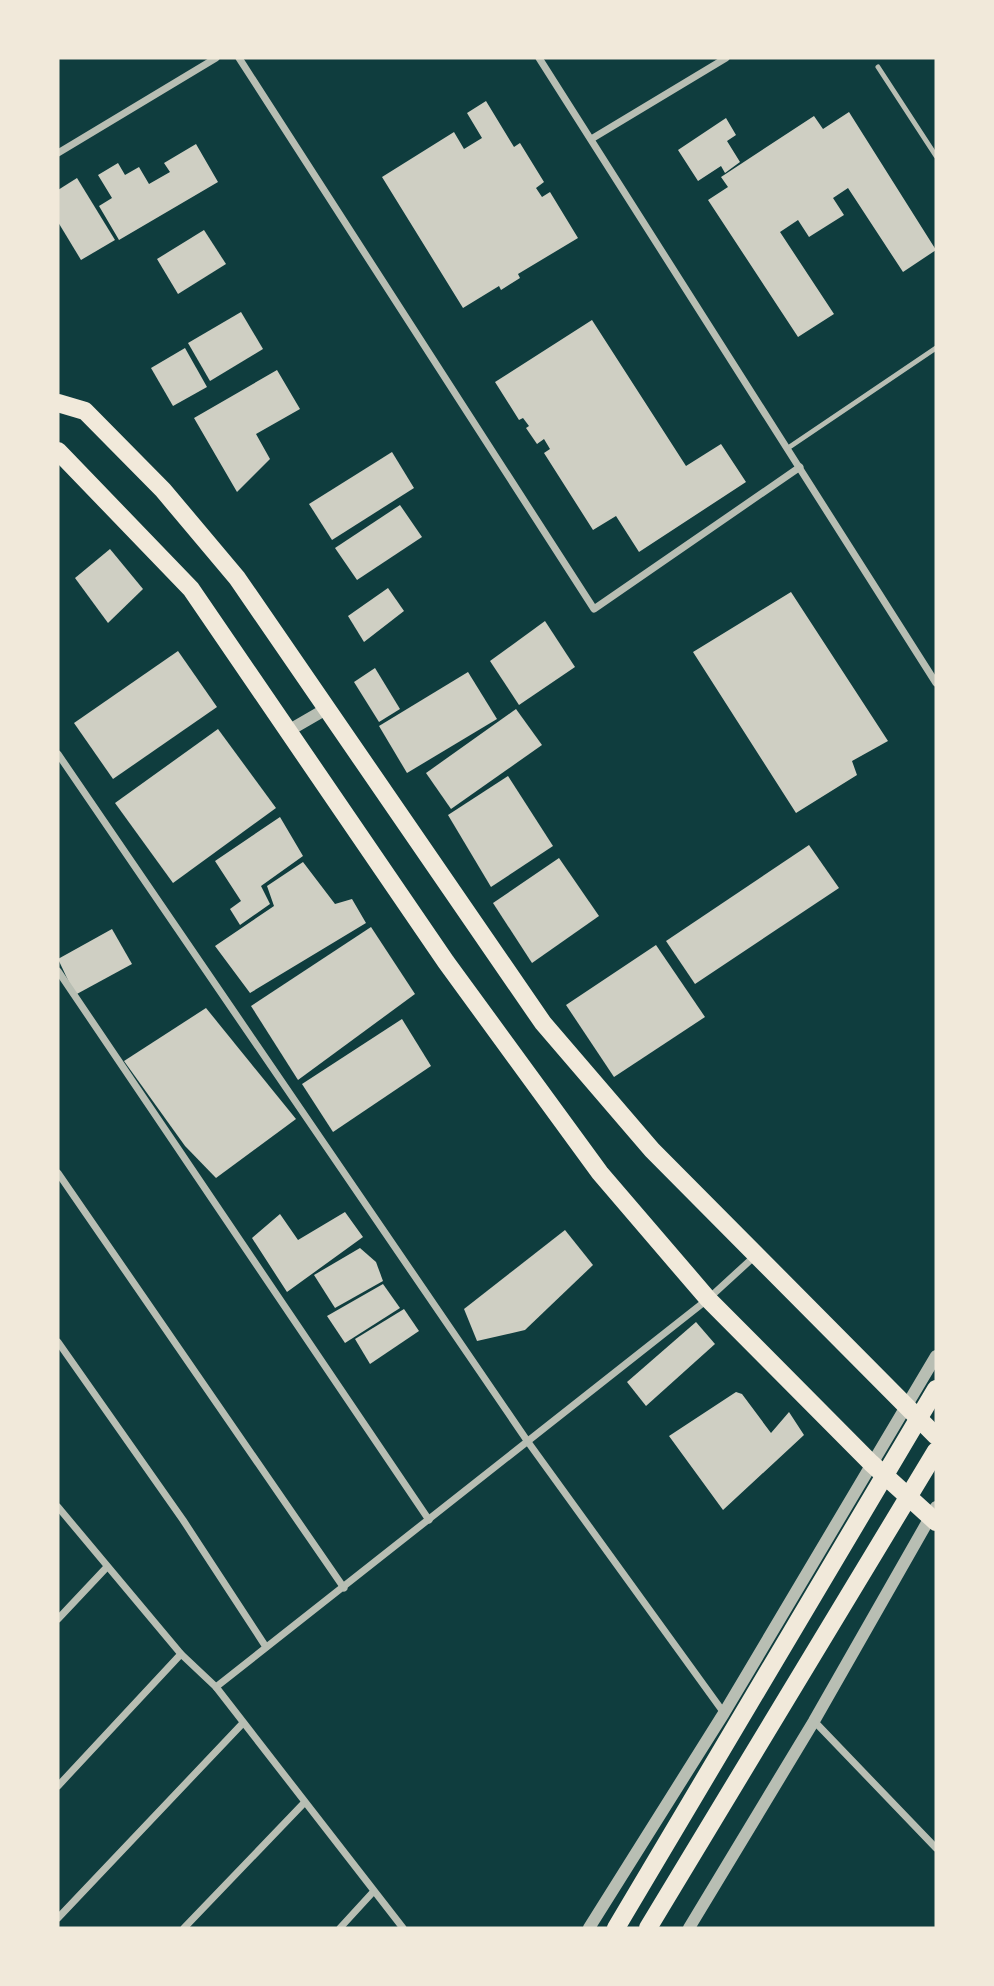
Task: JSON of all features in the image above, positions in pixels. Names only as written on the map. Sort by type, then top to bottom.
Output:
[{"type":"main road","points":[[58,403],[85,411],[163,490],[236,578],[543,1023],[652,1150],[936,1436]]},
{"type":"main road","points":[[58,451],[191,589],[446,962],[600,1173],[708,1299],[871,1463],[934,1515]]},
{"type":"main road","points":[[616,1928],[936,1388]]},
{"type":"main road","points":[[648,1928],[936,1451]]},
{"type":"street","points":[[58,153],[216,58]]},
{"type":"street","points":[[239,58],[594,609],[800,467]]},
{"type":"street","points":[[539,58],[593,138],[936,682]]},
{"type":"street","points":[[593,138],[726,58]]},
{"type":"street","points":[[288,732],[326,709]]},
{"type":"street","points":[[58,754],[528,1442],[724,1713]]},
{"type":"street","points":[[58,971],[429,1520]]},
{"type":"street","points":[[58,1173],[344,1588]]},
{"type":"street","points":[[216,1687],[708,1299],[756,1254]]},
{"type":"street","points":[[58,1342],[183,1520],[266,1647]]},
{"type":"street","points":[[589,1928],[724,1713],[936,1356]]},
{"type":"street","points":[[58,1507],[106,1568],[181,1654],[216,1687],[403,1928]]},
{"type":"street","points":[[689,1928],[934,1515]]},
{"type":"street","points":[[58,1619],[106,1568]]},
{"type":"street","points":[[58,1786],[181,1654]]},
{"type":"street","points":[[814,1721],[936,1848]]},
{"type":"street","points":[[58,1918],[243,1723]]},
{"type":"street","points":[[184,1928],[304,1803]]},
{"type":"street","points":[[340,1928],[373,1892]]},
{"type":"lane","points":[[878,67],[936,156]]},
{"type":"lane","points":[[788,448],[936,348]]},
{"type":"building","points":[[486,101],[514,147],[520,143],[544,182],[536,188],[542,197],[550,192],[578,238],[518,274],[520,278],[501,290],[499,286],[463,308],[382,177],[454,132],[464,149],[482,138],[467,113]]},
{"type":"building","points":[[849,112],[936,250],[903,272],[848,188],[833,198],[844,215],[809,237],[798,220],[780,232],[834,314],[798,337],[708,200],[728,187],[721,177],[814,116],[823,129]]},
{"type":"building","points":[[726,118],[736,135],[727,141],[740,162],[725,173],[721,166],[698,181],[678,150]]},
{"type":"building","points":[[196,144],[218,182],[119,240],[99,206],[112,198],[98,175],[118,163],[125,175],[139,167],[149,184],[170,172],[164,163]]},
{"type":"building","points":[[77,178],[115,240],[81,260],[58,222],[58,190]]},
{"type":"building","points":[[204,230],[226,264],[178,294],[157,259]]},
{"type":"building","points":[[241,312],[263,349],[210,381],[188,343]]},
{"type":"building","points":[[592,320],[686,466],[721,444],[746,482],[639,552],[616,516],[593,530],[544,453],[550,449],[544,439],[537,444],[526,428],[529,426],[523,418],[519,420],[495,382]]},
{"type":"building","points":[[185,348],[207,387],[173,406],[151,368]]},
{"type":"building","points":[[277,370],[300,409],[256,434],[270,459],[237,492],[194,418]]},
{"type":"building","points":[[392,452],[414,488],[332,540],[309,504]]},
{"type":"building","points":[[400,505],[422,537],[357,580],[335,548]]},
{"type":"building","points":[[110,549],[143,589],[108,623],[75,578]]},
{"type":"building","points":[[388,588],[404,611],[364,642],[348,616]]},
{"type":"building","points":[[791,592],[888,741],[852,761],[857,775],[796,813],[693,652]]},
{"type":"building","points":[[545,621],[575,667],[519,705],[490,661]]},
{"type":"building","points":[[178,651],[217,707],[113,779],[74,723]]},
{"type":"building","points":[[375,668],[400,709],[379,722],[354,682]]},
{"type":"building","points":[[468,672],[497,719],[407,773],[379,726]]},
{"type":"building","points":[[516,709],[542,745],[451,809],[426,773]]},
{"type":"building","points":[[218,729],[276,808],[173,883],[115,803]]},
{"type":"building","points":[[508,776],[553,846],[491,887],[448,815]]},
{"type":"building","points":[[280,817],[303,856],[261,886],[270,904],[240,925],[230,909],[241,901],[215,861]]},
{"type":"building","points":[[809,845],[839,888],[695,984],[666,941]]},
{"type":"building","points":[[559,858],[599,916],[532,963],[493,903]]},
{"type":"building","points":[[303,862],[335,904],[352,899],[366,923],[250,993],[215,946],[274,906],[267,886]]},
{"type":"building","points":[[371,927],[415,994],[298,1080],[251,1006]]},
{"type":"building","points":[[112,929],[132,964],[75,995],[58,959]]},
{"type":"building","points":[[656,945],[705,1017],[614,1077],[566,1005]]},
{"type":"building","points":[[206,1008],[296,1119],[216,1178],[185,1146],[124,1061]]},
{"type":"building","points":[[402,1019],[431,1066],[333,1132],[302,1084]]},
{"type":"building","points":[[345,1212],[363,1237],[287,1292],[252,1238],[280,1214],[298,1240]]},
{"type":"building","points":[[565,1230],[593,1265],[525,1330],[477,1341],[464,1309]]},
{"type":"building","points":[[360,1248],[376,1262],[383,1281],[335,1308],[314,1275]]},
{"type":"building","points":[[383,1284],[400,1308],[345,1343],[327,1316]]},
{"type":"building","points":[[404,1309],[419,1331],[370,1364],[355,1339]]},
{"type":"building","points":[[696,1322],[715,1344],[646,1406],[627,1382]]},
{"type":"building","points":[[736,1392],[742,1394],[771,1433],[789,1412],[804,1435],[723,1510],[669,1436]]}]
